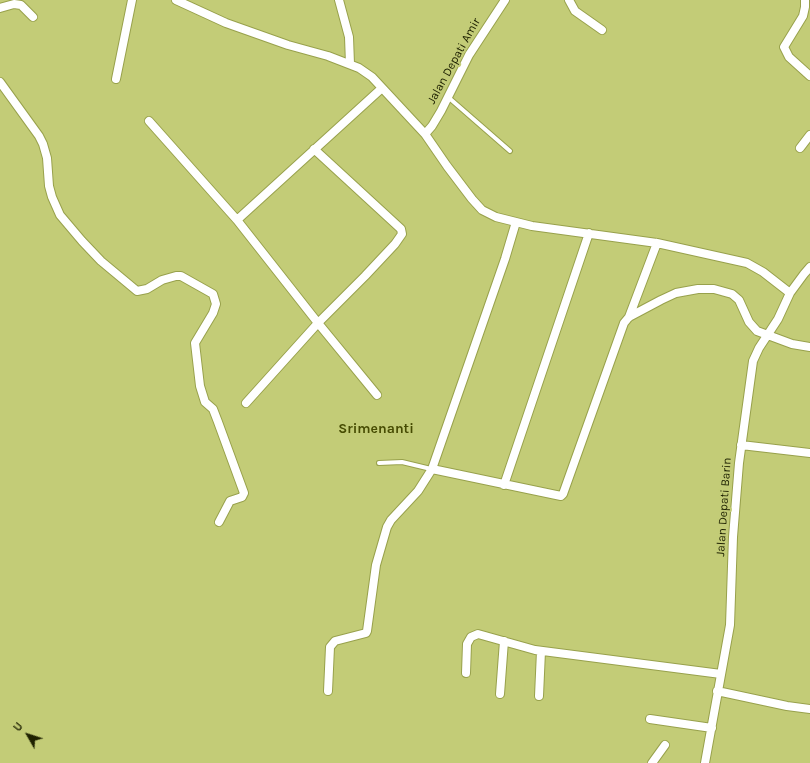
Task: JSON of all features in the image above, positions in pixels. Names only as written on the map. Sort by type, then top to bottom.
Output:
[{"type":"street","points":[[116,78],[132,0]]},
{"type":"street","points":[[176,0],[240,28],[359,68],[372,77],[425,134],[447,166],[482,210],[496,217],[532,226],[657,243],[747,263],[763,272],[790,292]]},
{"type":"street","points":[[339,0],[349,37],[350,64]]},
{"type":"street","name":"Jalan Depati Amir","points":[[425,134],[432,126],[469,55],[504,0]]},
{"type":"street","points":[[569,0],[575,11],[602,30]]},
{"type":"street","points":[[805,0],[803,16],[784,47],[789,57],[810,76]]},
{"type":"street","points":[[0,8],[14,4],[21,5],[34,17]]},
{"type":"street","points":[[0,82],[40,136],[47,158],[49,186],[60,215],[101,261],[137,290],[147,289],[162,280],[181,276],[213,294],[216,304],[213,313],[195,343],[199,379],[205,402],[213,409],[244,493],[242,497],[230,501],[219,522]]},
{"type":"street","points":[[237,220],[382,88]]},
{"type":"street","points":[[149,121],[237,220],[377,395]]},
{"type":"street","points":[[800,148],[810,135]]},
{"type":"street","points":[[246,403],[318,323],[395,244],[402,234],[401,229],[314,149]]},
{"type":"street","points":[[328,691],[330,647],[335,641],[366,633],[367,631],[376,565],[387,527],[391,520],[418,491],[432,469],[505,259],[516,222]]},
{"type":"street","points":[[504,485],[589,233]]},
{"type":"street","points":[[432,469],[504,485],[559,496],[562,495],[624,323],[629,317],[657,243]]},
{"type":"street","name":"Jalan Depati Barin","points":[[705,763],[730,625],[733,537],[741,445],[753,362],[759,348],[778,319],[790,292],[810,267]]},
{"type":"street","points":[[629,317],[676,293],[698,289],[714,289],[736,296],[740,300],[749,322],[757,331],[792,344],[810,347]]},
{"type":"street","points":[[741,445],[810,453]]},
{"type":"street","points":[[466,673],[467,644],[471,636],[478,634],[542,651],[721,674]]},
{"type":"street","points":[[500,694],[504,641]]},
{"type":"street","points":[[539,696],[542,651]]},
{"type":"street","points":[[717,691],[787,706],[810,709]]},
{"type":"street","points":[[650,719],[712,728]]},
{"type":"street","points":[[652,763],[665,745]]},
{"type":"lane","points":[[448,96],[510,151]]},
{"type":"lane","points":[[379,463],[402,462],[432,469]]},
{"type":"district","name":"Srimenanti","points":[[376,429]]}]
